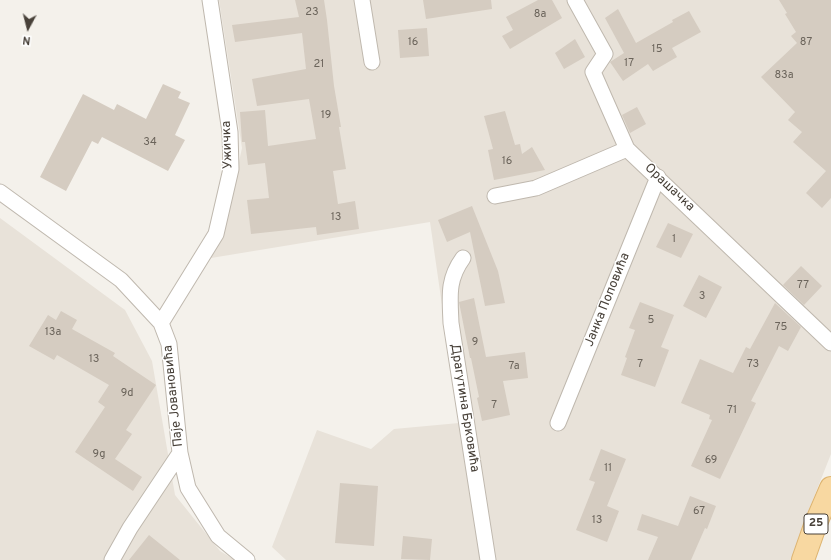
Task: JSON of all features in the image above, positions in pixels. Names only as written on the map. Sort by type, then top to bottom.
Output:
[{"type":"main road","name":"25","points":[[803,560],[816,523],[831,488]]},
{"type":"street","name":"Ужичка","points":[[161,323],[216,234],[231,169],[230,132],[210,0]]},
{"type":"street","points":[[362,0],[372,62]]},
{"type":"street","name":"Орашачка","points":[[575,0],[605,54],[593,72],[627,149],[831,343]]},
{"type":"street","points":[[495,196],[536,188],[627,149]]},
{"type":"street","name":"Јанка Поповића","points":[[558,423],[658,177]]},
{"type":"street","name":"Паје Јовановића","points":[[0,192],[121,280],[161,323],[169,344],[180,453],[188,488],[218,536],[247,560]]},
{"type":"street","name":"Драгутина Брковића","points":[[463,258],[457,266],[450,283],[449,292],[451,323],[488,560]]},
{"type":"street","points":[[112,560],[130,528],[180,453]]},
{"type":"shaded area","points":[[219,0],[831,0],[831,454],[791,560],[286,560],[272,547],[317,430],[371,449],[394,429],[459,423],[430,222],[205,259],[228,212],[242,148]]},
{"type":"shaded area","points":[[0,218],[125,310],[152,361],[175,495],[220,551],[235,560],[0,560]]},
{"type":"building","points":[[295,0],[324,0],[334,86],[341,127],[339,127],[346,169],[333,171],[338,204],[355,201],[359,229],[317,235],[316,227],[251,234],[247,200],[269,198],[265,163],[248,165],[245,142],[242,142],[240,112],[265,110],[268,146],[316,139],[309,99],[257,106],[252,79],[306,69],[302,33],[235,42],[232,25],[299,17]]},
{"type":"building","points":[[423,0],[491,0],[492,9],[426,19]]},
{"type":"building","points":[[538,0],[552,0],[562,18],[510,49],[502,36],[513,30],[506,17]]},
{"type":"building","points":[[779,0],[831,0],[831,198],[822,208],[806,193],[826,171],[793,142],[802,132],[788,120],[795,112],[761,77],[797,43],[791,36],[796,32],[785,14],[787,13]]},
{"type":"building","points":[[618,9],[636,43],[689,11],[701,32],[672,48],[677,57],[653,71],[648,64],[623,81],[610,62],[624,53],[605,18]]},
{"type":"building","points":[[427,28],[429,56],[400,58],[398,30]]},
{"type":"building","points":[[575,39],[585,57],[564,69],[555,53]]},
{"type":"building","points":[[163,84],[181,92],[178,98],[190,103],[175,135],[185,140],[168,171],[102,137],[98,144],[92,141],[66,191],[40,177],[83,94],[114,110],[117,104],[146,119]]},
{"type":"building","points":[[637,107],[646,124],[630,133],[622,115]]},
{"type":"building","points":[[505,111],[515,145],[520,144],[522,154],[532,147],[545,170],[494,180],[488,150],[493,149],[484,116]]},
{"type":"building","points":[[472,206],[498,271],[505,303],[485,306],[470,232],[447,242],[438,220]]},
{"type":"building","points":[[668,223],[693,234],[681,258],[656,247]]},
{"type":"building","points":[[801,266],[822,286],[804,305],[783,285]]},
{"type":"building","points":[[699,275],[722,287],[706,318],[683,306]]},
{"type":"building","points":[[474,298],[486,357],[525,352],[528,378],[503,381],[510,415],[482,421],[477,398],[479,397],[459,302]]},
{"type":"building","points":[[640,302],[674,315],[661,347],[669,350],[655,387],[621,375],[627,358],[625,357],[635,330],[629,328]]},
{"type":"building","points":[[775,303],[801,327],[788,351],[779,346],[751,401],[756,403],[720,479],[691,466],[712,420],[709,419],[710,415],[681,403],[700,359],[733,373],[746,347],[750,349]]},
{"type":"building","points":[[61,311],[77,320],[72,329],[115,353],[113,356],[156,385],[126,430],[132,434],[115,459],[142,477],[133,491],[75,452],[105,407],[98,402],[109,385],[57,355],[54,360],[29,346],[48,315],[56,320]]},
{"type":"building","points":[[601,449],[626,459],[607,506],[619,511],[607,542],[576,530],[595,482],[589,480]]},
{"type":"building","points":[[340,483],[378,486],[374,546],[335,543]]},
{"type":"building","points":[[690,496],[716,506],[707,529],[705,528],[691,560],[648,560],[658,537],[637,530],[642,514],[678,526]]},
{"type":"building","points":[[149,535],[180,560],[129,560]]},
{"type":"building","points":[[403,536],[432,539],[430,560],[401,559]]}]
